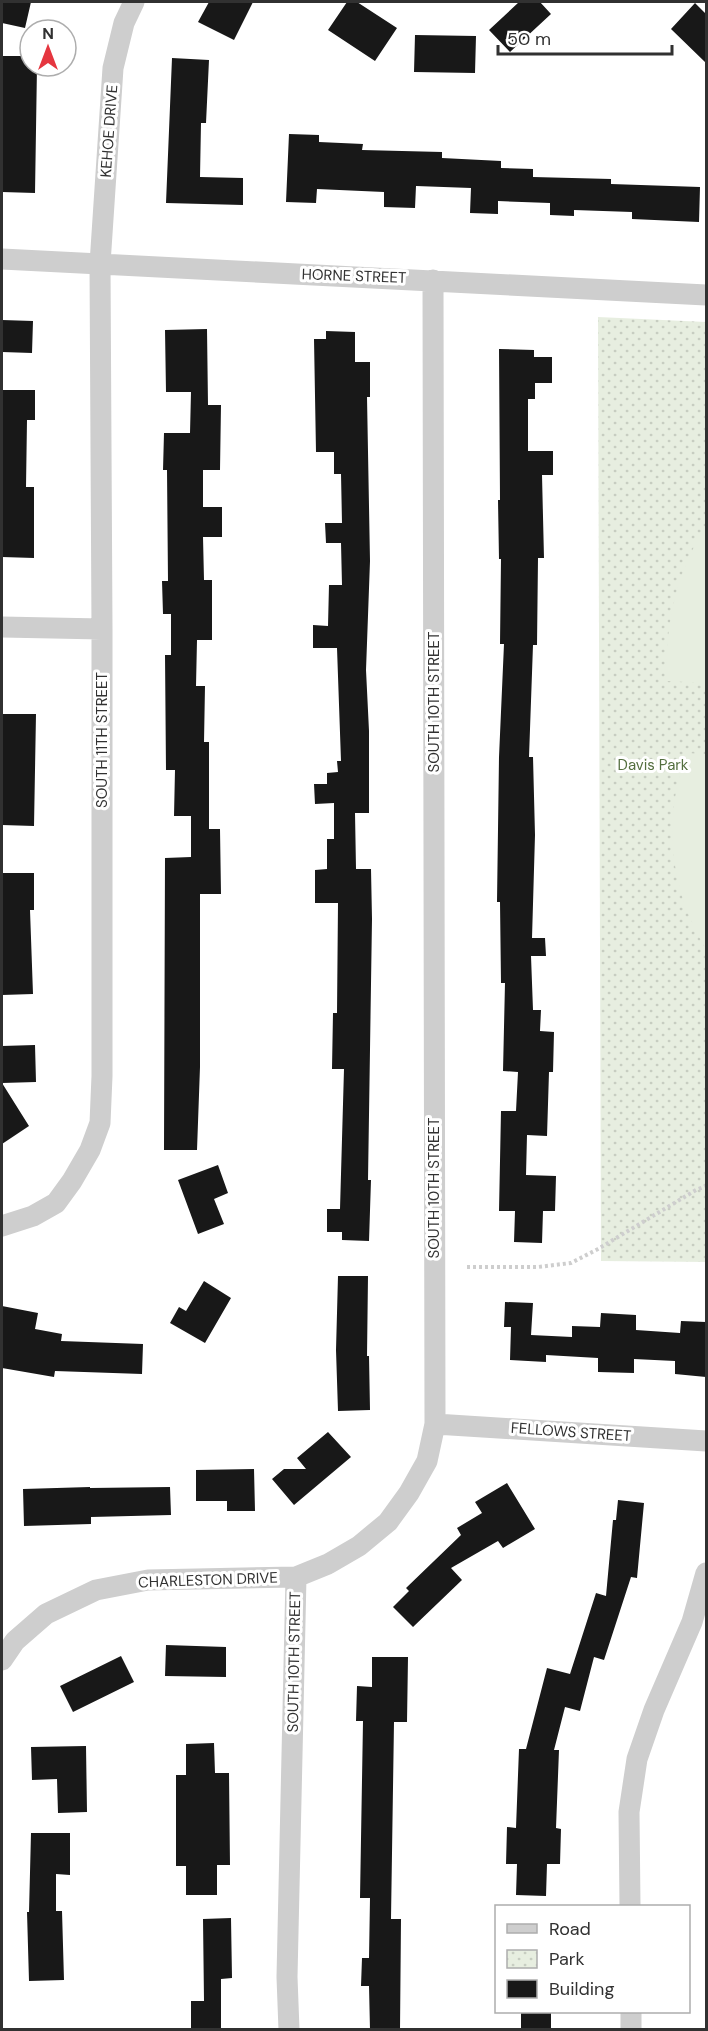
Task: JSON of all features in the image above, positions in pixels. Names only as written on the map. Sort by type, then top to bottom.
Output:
[{"type":"street","name":"KEHOE DRIVE","points":[[100,264],[113,68],[124,23],[134,2]]},
{"type":"street","name":"HORNE STREET","points":[[2,259],[706,294]]},
{"type":"street","name":"SOUTH 11TH STREET","points":[[2,1226],[33,1216],[56,1203],[90,1150],[99,1123],[102,1076],[100,264]]},
{"type":"street","name":"SOUTH 10TH STREET","points":[[289,2030],[287,1977],[296,1577],[328,1564],[359,1546],[388,1522],[409,1493],[427,1461],[435,1424],[433,280]]},
{"type":"street","points":[[2,627],[102,629]]},
{"type":"street","name":"FELLOWS STREET","points":[[435,1424],[706,1441]]},
{"type":"street","points":[[630,1905],[629,1812],[637,1759],[654,1710],[692,1622],[706,1573]]},
{"type":"street","name":"CHARLESTON DRIVE","points":[[2,1660],[15,1641],[46,1614],[96,1590],[148,1580],[296,1577]]},
{"type":"street","points":[[631,2013],[631,2030]]},
{"type":"path","points":[[467,1267],[537,1267],[571,1263],[706,1186]]},
{"type":"green space","name":"Davis Park","points":[[598,317],[706,322],[706,1262],[601,1261]]},
{"type":"green space","points":[[706,526],[706,683],[666,681],[668,639],[674,600],[687,562]]},
{"type":"green space","points":[[686,753],[706,754],[706,949],[684,902],[677,878],[674,854],[672,829],[674,804]]},
{"type":"building","points":[[2,2],[31,2],[27,18],[18,18],[18,26],[2,23]]},
{"type":"building","points":[[209,2],[253,2],[234,40],[198,22]]},
{"type":"building","points":[[347,2],[357,2],[397,28],[375,61],[328,30]]},
{"type":"building","points":[[519,2],[540,2],[551,14],[510,52],[489,30]]},
{"type":"building","points":[[695,3],[706,14],[706,63],[671,29]]},
{"type":"building","points":[[415,35],[476,36],[475,73],[414,72]]},
{"type":"building","points":[[3,56],[18,56],[18,78],[37,78],[35,193],[2,192]]},
{"type":"building","points":[[172,58],[209,60],[206,123],[201,123],[200,177],[243,178],[243,205],[166,203]]},
{"type":"building","points":[[289,134],[319,135],[319,142],[363,144],[362,150],[442,152],[442,158],[501,161],[501,168],[533,169],[533,177],[611,179],[611,184],[700,187],[699,222],[632,219],[632,212],[574,210],[574,216],[550,215],[550,203],[498,201],[498,214],[470,213],[471,188],[416,186],[415,208],[384,207],[384,192],[317,189],[316,203],[286,202]]},
{"type":"building","points":[[2,320],[33,321],[32,353],[2,352]]},
{"type":"building","points":[[207,329],[208,405],[221,405],[220,470],[203,470],[203,507],[222,507],[222,537],[203,537],[204,580],[212,580],[212,640],[197,640],[196,686],[205,686],[204,742],[209,742],[209,829],[220,829],[221,894],[200,894],[200,1067],[197,1150],[164,1150],[165,858],[191,857],[191,816],[174,816],[175,770],[166,770],[165,655],[171,655],[171,614],[163,614],[162,581],[168,581],[167,470],[163,470],[164,433],[190,433],[191,392],[166,392],[165,330]]},
{"type":"building","points":[[326,331],[355,332],[355,362],[370,362],[370,397],[367,397],[370,561],[366,670],[369,813],[355,813],[356,869],[371,869],[369,1241],[342,1240],[342,1232],[327,1232],[327,1209],[340,1209],[344,1069],[332,1069],[333,1013],[337,1013],[338,903],[315,903],[315,870],[327,869],[327,839],[334,839],[334,803],[315,804],[314,784],[327,784],[327,773],[338,772],[337,761],[341,761],[337,648],[313,648],[313,625],[328,626],[329,585],[342,585],[341,543],[326,543],[325,523],[342,523],[341,474],[334,474],[334,452],[316,452],[314,339],[326,339]]},
{"type":"building","points":[[499,349],[534,350],[534,357],[552,357],[552,383],[535,383],[535,399],[528,399],[528,451],[553,451],[553,475],[542,475],[544,558],[538,558],[537,645],[533,645],[529,757],[533,757],[535,835],[532,938],[545,938],[546,956],[531,956],[533,1010],[541,1010],[540,1031],[554,1032],[553,1072],[549,1072],[547,1136],[527,1135],[526,1175],[556,1176],[555,1211],[543,1211],[542,1243],[514,1242],[515,1211],[499,1211],[501,1111],[516,1111],[518,1072],[503,1071],[505,983],[501,983],[500,902],[497,902],[499,757],[504,644],[500,644]]},
{"type":"building","points":[[2,390],[35,390],[35,420],[27,420],[26,487],[34,487],[34,558],[2,557]]},
{"type":"building","points":[[2,714],[36,714],[34,826],[2,825]]},
{"type":"building","points":[[2,873],[34,873],[34,910],[30,910],[33,994],[2,995]]},
{"type":"building","points":[[35,1045],[36,1082],[2,1083],[2,1046]]},
{"type":"building","points":[[2,1083],[29,1126],[2,1144]]},
{"type":"building","points":[[218,1165],[228,1193],[214,1199],[224,1224],[198,1234],[178,1180]]},
{"type":"building","points":[[338,1276],[368,1276],[367,1356],[369,1356],[370,1410],[338,1411],[336,1350]]},
{"type":"building","points":[[204,1281],[231,1298],[205,1343],[170,1323],[179,1307],[186,1311]]},
{"type":"building","points":[[505,1302],[533,1303],[531,1335],[572,1337],[572,1326],[600,1327],[601,1313],[636,1315],[636,1330],[680,1333],[681,1321],[706,1322],[706,1377],[675,1374],[675,1361],[634,1359],[634,1373],[598,1372],[598,1358],[546,1355],[546,1362],[510,1360],[511,1327],[504,1327]]},
{"type":"building","points":[[2,1306],[38,1313],[35,1329],[62,1334],[61,1341],[143,1344],[142,1374],[55,1371],[54,1377],[2,1368]]},
{"type":"building","points":[[328,1432],[351,1457],[294,1505],[272,1479],[284,1469],[306,1469],[297,1458]]},
{"type":"building","points":[[254,1469],[255,1511],[227,1511],[227,1501],[196,1501],[196,1470]]},
{"type":"building","points":[[507,1483],[535,1529],[503,1548],[498,1541],[451,1568],[462,1580],[413,1627],[393,1607],[409,1591],[406,1588],[461,1535],[457,1528],[482,1513],[475,1502]]},
{"type":"building","points":[[170,1487],[171,1515],[91,1517],[91,1524],[24,1526],[23,1489]]},
{"type":"building","points":[[618,1500],[644,1503],[637,1578],[631,1577],[604,1660],[594,1657],[580,1711],[565,1707],[554,1750],[559,1750],[556,1828],[561,1829],[560,1864],[547,1864],[546,1896],[516,1895],[517,1864],[506,1864],[507,1827],[516,1828],[519,1749],[526,1749],[547,1668],[570,1674],[596,1593],[606,1596],[613,1520],[616,1520]]},
{"type":"building","points":[[166,1645],[226,1647],[226,1677],[165,1676]]},
{"type":"building","points":[[121,1656],[134,1682],[73,1712],[60,1686]]},
{"type":"building","points":[[372,1657],[408,1657],[407,1722],[394,1722],[391,1919],[401,1919],[400,2030],[370,2030],[369,1986],[361,1986],[362,1958],[369,1958],[370,1898],[360,1898],[363,1721],[356,1721],[357,1686],[372,1687]]},
{"type":"building","points":[[214,1743],[215,1773],[229,1773],[230,1865],[217,1865],[217,1895],[186,1895],[186,1866],[176,1866],[176,1775],[186,1775],[186,1744]]},
{"type":"building","points":[[86,1746],[87,1812],[58,1813],[57,1779],[32,1780],[31,1747]]},
{"type":"building","points":[[31,1833],[70,1833],[70,1875],[56,1874],[56,1911],[62,1911],[64,1980],[29,1981],[27,1912],[29,1912]]},
{"type":"building","points":[[231,1918],[232,1978],[221,1979],[221,2030],[191,2030],[191,2001],[204,2001],[203,1919]]},
{"type":"building","points":[[521,2013],[551,2013],[551,2030],[521,2030]]}]
